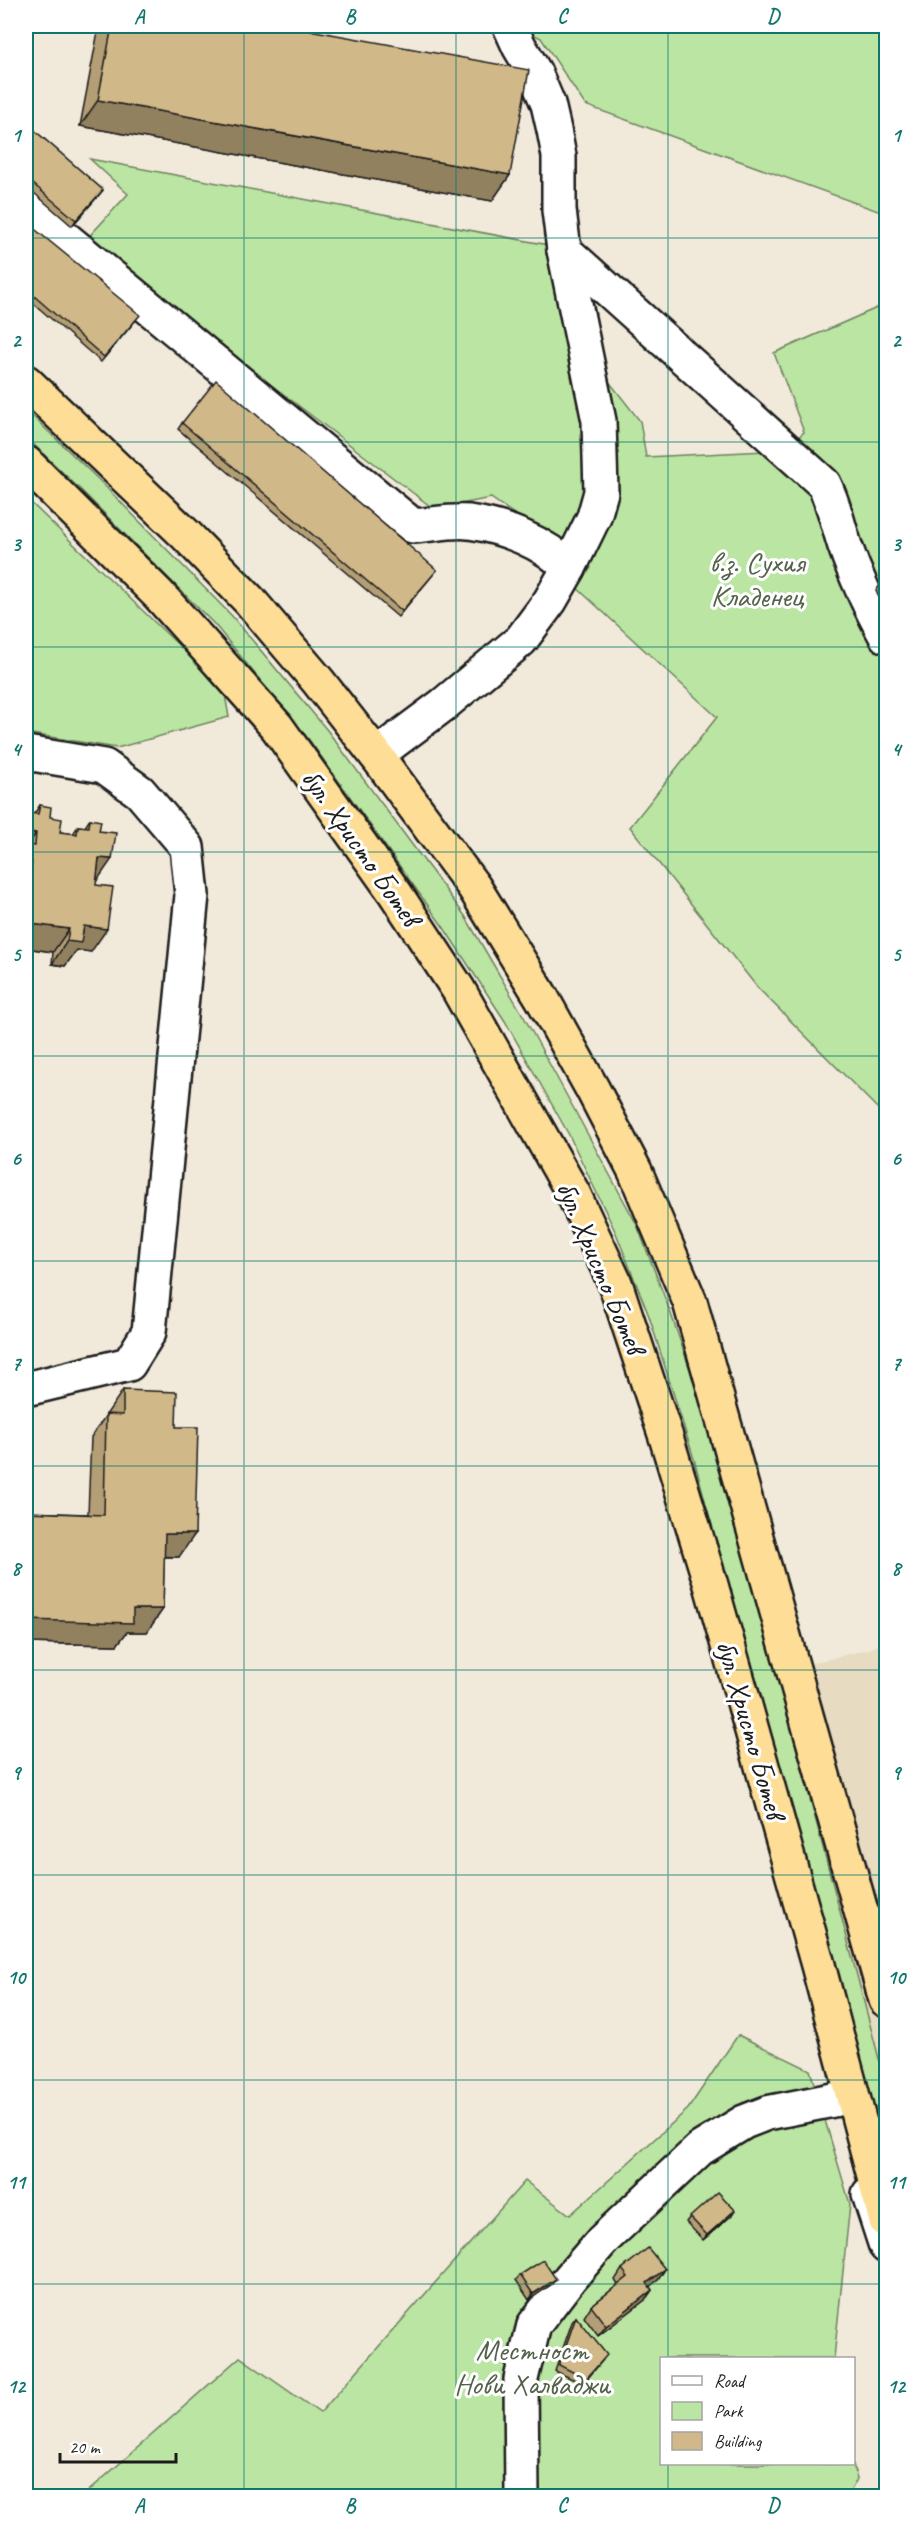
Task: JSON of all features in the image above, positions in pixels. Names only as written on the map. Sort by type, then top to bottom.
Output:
[{"type":"highway","name":"бул. Христо Ботев","points":[[26,382],[185,534],[250,601],[376,755],[474,887],[542,998],[636,1171],[686,1292],[886,2000]]},
{"type":"highway","name":"бул. Христо Ботев","points":[[26,463],[159,595],[277,727],[395,893],[458,989],[573,1193],[615,1283],[666,1437],[711,1585],[818,1965],[886,2222]]},
{"type":"street","points":[[376,755],[443,705],[522,640],[550,601],[569,568],[594,517],[601,492],[599,421],[564,250],[560,210],[559,156],[548,104],[535,73],[510,26]]},
{"type":"street","points":[[26,206],[413,526],[468,522],[514,534],[534,541],[560,558],[569,568]]},
{"type":"street","points":[[564,250],[824,484],[834,505],[844,544],[864,596],[886,636]]},
{"type":"street","points":[[26,753],[104,766],[140,792],[187,847],[192,895],[149,1332],[129,1364],[26,1389]]},
{"type":"street","points":[[818,1965],[838,2098],[886,2246]]},
{"type":"street","points":[[522,2496],[521,2379],[534,2325],[570,2278],[603,2240],[700,2149],[744,2122],[767,2113],[838,2098]]},
{"type":"shaded area","points":[[886,1642],[886,2287],[729,1683],[869,1649]]},
{"type":"green space","points":[[517,26],[886,26],[886,214],[585,105],[541,38]]},
{"type":"green space","name":"в.з. Сухия Кладенец","points":[[90,159],[559,247],[593,361],[640,421],[646,457],[784,450],[804,432],[774,353],[886,304],[886,1117],[757,987],[630,827],[717,717],[576,587],[591,568],[491,498],[434,509],[84,242],[128,194]]},
{"type":"green space","points":[[26,410],[99,480],[232,616],[327,730],[465,916],[524,1017],[637,1225],[671,1314],[718,1452],[886,2085],[886,2179],[694,1459],[649,1316],[616,1233],[569,1135],[505,1021],[444,928],[310,741],[215,625],[26,437]]},
{"type":"green space","points":[[26,498],[224,689],[229,717],[117,748],[26,733]]},
{"type":"green space","name":"Местност Нови Халваджи","points":[[738,2035],[810,2070],[850,2204],[834,2357],[660,2357],[660,2465],[853,2465],[857,2479],[848,2496],[83,2496],[240,2357],[320,2413],[525,2181],[570,2215],[688,2109]]},
{"type":"building","points":[[112,26],[287,26],[529,70],[510,175],[98,100]]},
{"type":"building","points":[[26,123],[103,190],[76,220],[26,178]]},
{"type":"building","points":[[26,222],[140,315],[104,357],[26,289]]},
{"type":"building","points":[[216,380],[437,570],[402,611],[182,423]]},
{"type":"building","points":[[40,805],[51,807],[50,817],[62,819],[60,832],[77,834],[78,826],[89,827],[90,819],[101,821],[99,831],[116,833],[112,859],[99,858],[96,885],[113,887],[107,929],[84,926],[81,943],[67,941],[69,929],[32,924],[30,940],[26,940],[26,878],[30,879],[32,862],[26,861],[26,845],[35,846],[36,833],[26,832],[26,813],[38,814]]},
{"type":"building","points":[[123,1390],[177,1392],[176,1427],[198,1427],[195,1534],[165,1534],[163,1609],[133,1609],[133,1623],[26,1620],[26,1512],[104,1515],[106,1414],[123,1415]]},
{"type":"building","points":[[718,2192],[735,2210],[707,2235],[690,2217]]},
{"type":"building","points":[[648,2248],[665,2269],[647,2283],[652,2290],[606,2326],[591,2306],[628,2277],[622,2269]]},
{"type":"building","points":[[543,2260],[556,2279],[533,2294],[520,2275]]},
{"type":"building","points":[[576,2317],[607,2355],[586,2379],[559,2365]]}]
